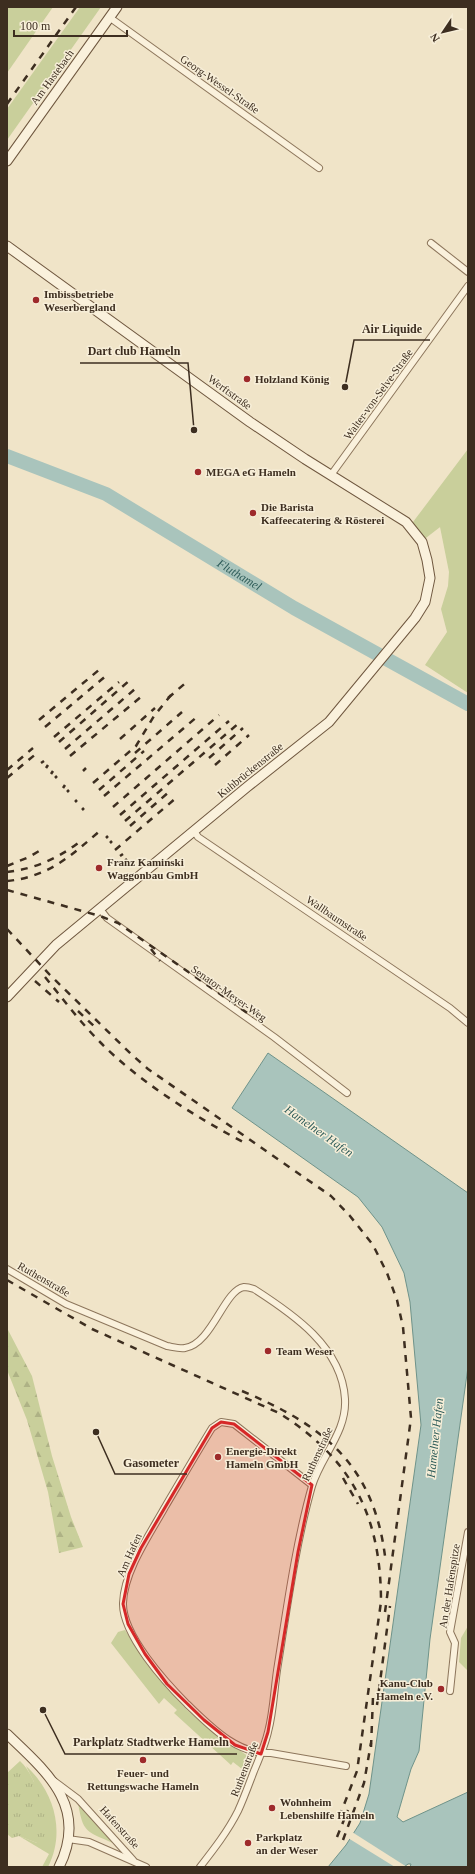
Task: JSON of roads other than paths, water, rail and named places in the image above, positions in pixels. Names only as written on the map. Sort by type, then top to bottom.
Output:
[{"type":"street","name":"Am Hastebach","points":[[7,161],[117,7]]},
{"type":"street","name":"Georg-Wessel-Straße","points":[[109,17],[319,168]]},
{"type":"street","points":[[431,243],[468,272]]},
{"type":"street","name":"Werftstraße","points":[[7,246],[250,422],[406,522]]},
{"type":"street","name":"Walter-von-Selve-Straße","points":[[331,475],[468,286]]},
{"type":"street","name":"Kuhbrückenstraße","points":[[7,997],[56,944],[330,722],[415,618],[424,602],[430,578],[427,560],[422,542],[406,522]]},
{"type":"street","name":"Wallbaumstraße","points":[[194,831],[198,837],[450,1008],[468,1023]]},
{"type":"street","name":"Senator-Meyer-Weg","points":[[100,909],[107,918],[274,1037],[347,1093]]},
{"type":"street","name":"Ruthenstraße","points":[[7,1269],[66,1304],[175,1348],[186,1348],[196,1344],[207,1333],[236,1291],[245,1287],[254,1289],[267,1297],[308,1329],[326,1348],[340,1374],[345,1399],[343,1416],[338,1434],[328,1450],[312,1485],[298,1552],[268,1732],[261,1754],[238,1810],[228,1828],[200,1867]]},
{"type":"street","name":"Am Hafen","points":[[312,1485],[234,1424],[221,1422],[212,1428],[141,1548],[130,1574],[123,1604],[128,1624],[145,1654],[167,1684],[204,1720],[235,1744],[261,1754],[271,1753],[346,1766]]},
{"type":"street","name":"An der Hafenspitze","points":[[450,1691],[455,1643],[450,1632],[468,1532]]},
{"type":"street","name":"Hafenstraße","points":[[7,1734],[52,1779],[78,1799],[133,1860]]},
{"type":"street","name":"Hafenstraße","points":[[52,1779],[65,1803],[68,1838],[89,1842],[146,1867]]},
{"type":"street","points":[[59,1867],[64,1856],[68,1838]]},
{"type":"water","name":"Hamelner Hafen","points":[[268,1053],[468,1193],[468,1367],[430,1639],[419,1751],[411,1769],[397,1817],[403,1822],[468,1792],[468,1867],[410,1867],[411,1864],[408,1864],[404,1867],[328,1867],[346,1845],[360,1823],[369,1794],[421,1425],[410,1302],[404,1273],[382,1227],[358,1197],[232,1108]]},
{"type":"waterway","name":"Fluthamel","points":[[7,456],[106,494],[294,608],[468,704]]},
{"type":"railway","points":[[7,104],[76,7]]},
{"type":"railway","points":[[39,720],[100,669]]},
{"type":"railway","points":[[45,727],[107,675]]},
{"type":"railway","points":[[59,742],[130,680]]},
{"type":"railway","points":[[168,698],[189,680]]},
{"type":"railway","points":[[54,737],[119,682]]},
{"type":"railway","points":[[65,749],[135,689]]},
{"type":"railway","points":[[93,783],[136,746],[154,716],[171,695]]},
{"type":"railway","points":[[70,756],[142,696]]},
{"type":"railway","points":[[120,739],[155,708]]},
{"type":"railway","points":[[135,753],[182,712]]},
{"type":"railway","points":[[113,807],[219,715]]},
{"type":"railway","points":[[104,796],[198,716]]},
{"type":"railway","points":[[120,815],[229,721]]},
{"type":"railway","points":[[125,821],[239,723]]},
{"type":"railway","points":[[209,758],[243,728]]},
{"type":"railway","points":[[215,765],[249,735]]},
{"type":"railway","points":[[7,770],[33,748]]},
{"type":"railway","points":[[99,790],[144,751]]},
{"type":"railway","points":[[7,778],[37,753]]},
{"type":"railway","points":[[83,771],[86,768]]},
{"type":"railway","points":[[130,826],[170,791]]},
{"type":"railway","points":[[115,850],[176,798]]},
{"type":"railway","points":[[7,881],[22,879],[48,870],[70,856],[102,829]]},
{"type":"railway","points":[[7,872],[36,866],[62,854],[78,843]]},
{"type":"railway","points":[[7,866],[29,857],[44,848]]},
{"type":"railway","points":[[7,890],[100,916],[118,923],[253,1017]]},
{"type":"railway","points":[[7,929],[50,975],[148,1069],[331,1196],[350,1216],[373,1245],[387,1273],[397,1300],[403,1327],[411,1418],[385,1612]]},
{"type":"railway","points":[[151,949],[160,961]]},
{"type":"railway","points":[[45,977],[72,1010],[115,1057],[169,1098],[207,1122],[245,1143]]},
{"type":"railway","points":[[35,981],[59,1002]]},
{"type":"railway","points":[[78,1011],[98,1030]]},
{"type":"railway","points":[[7,1280],[92,1329],[279,1413],[304,1431],[326,1450],[343,1470],[357,1492],[368,1517],[375,1543],[380,1571],[381,1602],[357,1771],[340,1815]]},
{"type":"railway","points":[[242,1391],[297,1418],[320,1434],[339,1452],[356,1472],[369,1496],[379,1524],[385,1556]]},
{"type":"railway","points":[[343,1478],[358,1504]]},
{"type":"railway","points":[[377,1705],[390,1606]]},
{"type":"railway","points":[[371,1747],[373,1697]]},
{"type":"railway","points":[[343,1840],[364,1783],[371,1743]]},
{"type":"railway","points":[[337,1837],[348,1810]]},
{"type":"place","name":"Imbissbetriebe Weserbergland","points":[[36,300]]},
{"type":"place","name":"Holzland König","points":[[247,379]]},
{"type":"place","name":"Air Liquide","points":[[345,387]]},
{"type":"place","name":"Dart club Hameln","points":[[194,430]]},
{"type":"place","name":"MEGA eG Hameln","points":[[198,472]]},
{"type":"place","name":"Die Barista Kaffeecatering & Rösterei","points":[[253,513]]},
{"type":"place","name":"Franz Kaminski Waggonbau GmbH","points":[[99,868]]},
{"type":"place","name":"Team Weser","points":[[268,1351]]},
{"type":"place","name":"Gasometer","points":[[96,1432]]},
{"type":"place","name":"Energie-Direkt Hameln GmbH","points":[[218,1457]]},
{"type":"place","name":"Kanu-Club Hameln e.V.","points":[[441,1689]]},
{"type":"place","name":"Parkplatz Stadtwerke Hameln","points":[[43,1710]]},
{"type":"place","name":"Feuer- und Rettungswache Hameln","points":[[143,1760]]},
{"type":"place","name":"Wohnheim Lebenshilfe Hameln","points":[[272,1808]]},
{"type":"place","name":"Parkplatz an der Weser","points":[[248,1843]]}]
